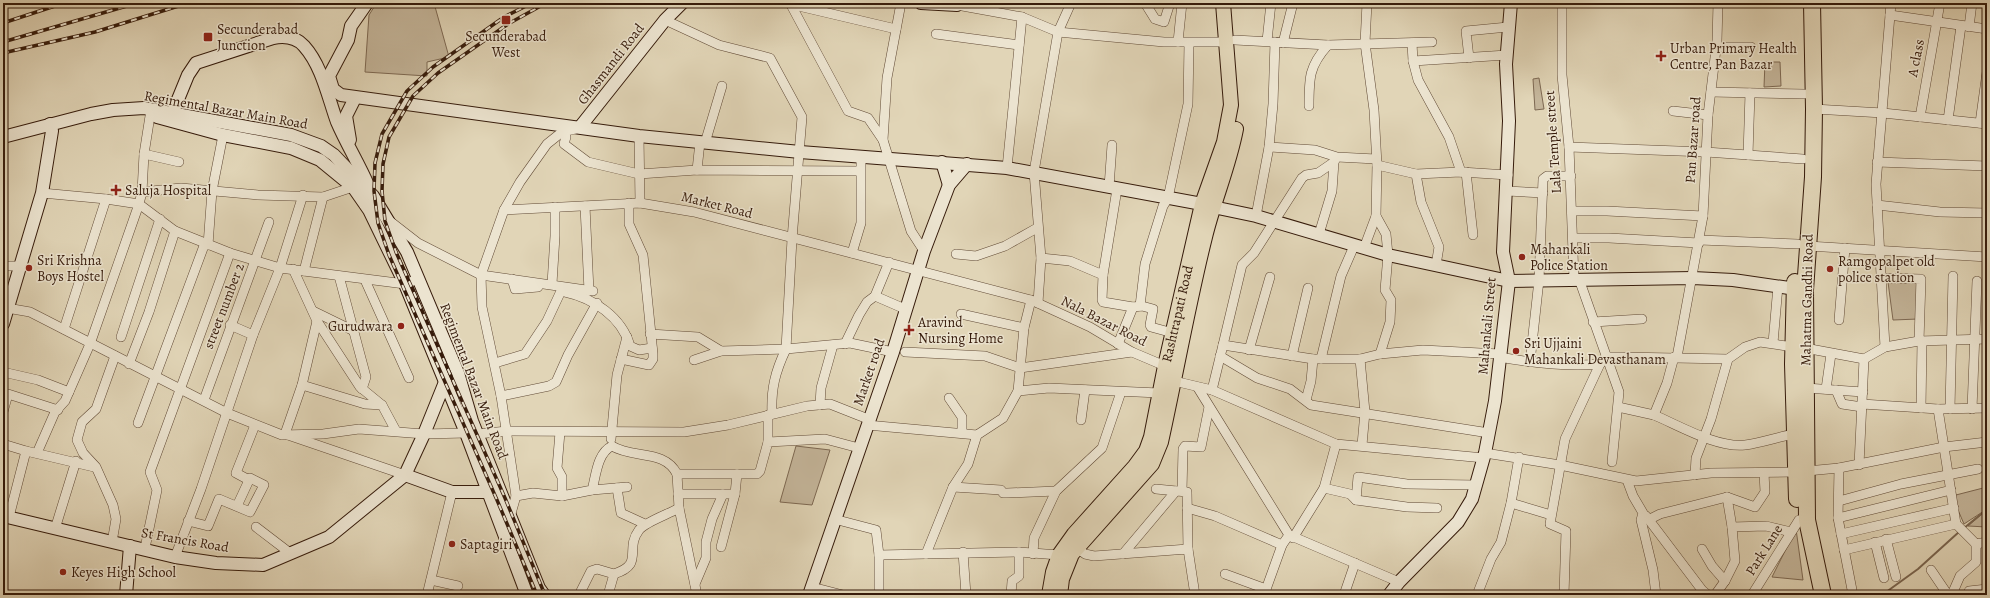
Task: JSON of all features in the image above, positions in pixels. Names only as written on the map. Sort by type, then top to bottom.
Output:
[{"type":"highway","name":"Mahatma Gandhi Road","points":[[1803,3],[1803,245],[1794,434],[1801,471],[1807,520],[1823,595]]},
{"type":"highway","name":"Mahatma Gandhi Road","points":[[1803,245],[1813,177],[1814,109],[1812,3]]},
{"type":"highway","name":"Mahatma Gandhi Road","points":[[1799,348],[1806,388],[1801,471],[1795,526],[1812,595]]},
{"type":"main road","name":"Rashtrapati Road","points":[[1223,3],[1231,41]]},
{"type":"main road","name":"Rashtrapati Road","points":[[1060,595],[1067,564],[1076,548],[1139,470],[1151,437],[1159,393],[1173,333],[1228,124],[1234,85],[1231,41],[1233,3]]},
{"type":"main road","name":"Rashtrapati Road","points":[[1049,595],[1053,572],[1059,555],[1074,534],[1139,470],[1152,464],[1161,442],[1207,206]]},
{"type":"street","points":[[367,3],[351,26],[348,40],[328,76],[333,89],[342,95],[355,98],[639,136],[800,152],[967,164],[1034,172],[1256,216],[1388,255],[1509,281],[1693,278],[1734,280],[1800,290]]},
{"type":"street","name":"Ghasmandi Road","points":[[580,127],[665,20],[682,3]]},
{"type":"street","points":[[883,140],[887,78],[901,3]]},
{"type":"street","points":[[922,3],[958,4],[1022,17],[1058,32],[1188,43],[1231,41],[1328,45],[1432,42]]},
{"type":"street","points":[[926,554],[953,487],[968,464],[977,435],[1003,418],[1018,391],[1024,328],[1034,302],[1041,258],[1037,228],[1034,172],[1058,32],[1070,3]]},
{"type":"street","points":[[1145,3],[1155,19],[1164,22],[1170,3]]},
{"type":"street","points":[[1178,42],[1182,3]]},
{"type":"street","points":[[1256,216],[1269,147],[1274,104],[1275,42],[1271,3]]},
{"type":"street","points":[[1275,42],[1293,3]]},
{"type":"street","points":[[1306,400],[1341,276],[1376,216],[1377,162],[1374,110],[1365,43],[1366,3]]},
{"type":"street","name":"Mahankali Street","points":[[1389,595],[1399,582],[1458,522],[1472,499],[1489,433],[1495,402],[1509,281],[1503,252],[1508,175],[1508,27],[1512,3]]},
{"type":"street","name":"Lala Temple street","points":[[1562,3],[1562,75],[1570,147],[1576,279],[1593,322],[1603,361],[1619,392],[1612,462]]},
{"type":"street","name":"Pan Bazar road","points":[[1654,415],[1676,357],[1699,242],[1703,216],[1708,115],[1716,48],[1718,3]]},
{"type":"street","points":[[1885,347],[1882,251],[1877,205],[1877,162],[1891,3]]},
{"type":"street","name":"A class","points":[[1920,117],[1940,3]]},
{"type":"street","points":[[1948,120],[1965,27],[1972,3]]},
{"type":"street","points":[[790,4],[896,29]]},
{"type":"street","points":[[790,4],[848,111],[868,118],[883,140],[911,231],[924,251]]},
{"type":"street","points":[[1890,15],[1987,30]]},
{"type":"street","points":[[1007,168],[1022,17]]},
{"type":"street","points":[[665,20],[719,46],[770,58],[802,117],[792,239],[786,349],[778,364],[772,389],[768,442],[760,471],[757,474],[677,474]]},
{"type":"street","points":[[1469,58],[1466,31],[1508,27]]},
{"type":"street","points":[[936,34],[1019,45]]},
{"type":"street","points":[[171,117],[188,75],[196,63],[273,38],[282,36],[292,38],[304,45],[313,59],[339,126],[373,196]]},
{"type":"street","points":[[1118,344],[1136,306],[1145,264],[1163,206],[1168,198],[1188,104],[1188,43]]},
{"type":"street","points":[[1412,43],[1413,61],[1418,80],[1450,137],[1464,172],[1473,235]]},
{"type":"street","points":[[1309,106],[1309,79],[1316,58],[1328,45]]},
{"type":"street","points":[[1716,48],[1751,47]]},
{"type":"street","points":[[1413,61],[1507,55]]},
{"type":"street","points":[[1814,109],[1882,113],[1984,124],[1987,72]]},
{"type":"street","points":[[697,170],[702,142],[722,86]]},
{"type":"street","points":[[1710,92],[1804,94]]},
{"type":"street","points":[[1748,155],[1750,92]]},
{"type":"street","points":[[351,150],[346,116],[355,98]]},
{"type":"street","name":"Regimental Bazar Main Road","points":[[3,144],[51,127],[113,110],[144,108],[223,135],[266,142],[300,151],[328,165],[353,187],[369,210],[405,284],[445,382],[472,433],[510,518],[510,531],[527,595]]},
{"type":"street","points":[[1673,111],[1708,115]]},
{"type":"street","name":"Regimental Bazar Main Road","points":[[3,137],[51,127],[128,115],[171,117],[291,135],[315,142],[334,155],[373,196],[407,252],[458,373],[472,421],[472,433],[489,492],[544,595]]},
{"type":"street","points":[[37,453],[58,410],[69,392],[90,344],[139,204],[142,192],[144,154],[150,116]]},
{"type":"street","points":[[51,127],[42,193],[5,315],[30,312],[129,364],[181,388],[227,413],[255,424],[452,492],[489,492]]},
{"type":"street","points":[[510,518],[516,496],[501,396],[482,307],[481,275],[504,210],[547,144],[562,132],[580,127]]},
{"type":"street","points":[[562,132],[566,137],[564,144],[588,162],[639,174],[697,170],[860,172]]},
{"type":"street","points":[[138,423],[207,244],[212,191],[223,135]]},
{"type":"street","points":[[639,136],[640,203]]},
{"type":"street","points":[[1112,144],[1113,188],[1103,275],[1103,302],[1153,309],[1150,325],[1151,328],[1173,333]]},
{"type":"street","points":[[1269,147],[1315,150],[1335,160],[1377,162],[1416,174],[1464,172],[1508,175]]},
{"type":"street","points":[[1570,147],[1706,152],[1802,159]]},
{"type":"street","points":[[144,154],[179,162]]},
{"type":"street","points":[[852,253],[861,223],[861,156]]},
{"type":"street","points":[[1212,390],[1242,265],[1254,253],[1302,178],[1306,175],[1318,173],[1335,160]]},
{"type":"street","points":[[1319,234],[1332,191],[1335,160]]},
{"type":"street","points":[[942,162],[949,185]]},
{"type":"street","points":[[1877,162],[1987,166]]},
{"type":"street","name":"Market road","points":[[810,591],[892,352],[924,251],[949,185],[967,164]]},
{"type":"street","points":[[1416,174],[1421,202],[1440,247],[1436,265]]},
{"type":"street","points":[[1530,362],[1539,280],[1544,177],[1571,176]]},
{"type":"street","points":[[142,192],[181,188],[258,195],[303,195],[323,197],[353,187]]},
{"type":"street","points":[[1507,191],[1543,193]]},
{"type":"street","points":[[42,193],[106,199],[139,204],[175,231],[230,253],[280,268],[405,284],[418,279]]},
{"type":"street","points":[[176,556],[253,335],[280,268],[303,195]]},
{"type":"street","points":[[304,271],[323,197]]},
{"type":"street","points":[[64,329],[106,199]]},
{"type":"street","points":[[621,359],[649,366],[653,359],[643,254],[630,224],[630,203]]},
{"type":"street","name":"Market Road","points":[[504,210],[640,203],[694,212],[792,239],[919,270]]},
{"type":"street","points":[[1877,205],[1940,212],[1987,213]]},
{"type":"street","points":[[387,219],[418,243],[481,275],[552,284],[591,291],[585,206]]},
{"type":"street","points":[[552,284],[555,207]]},
{"type":"street","points":[[1572,211],[1607,211],[1703,216]]},
{"type":"street","points":[[1376,216],[1386,234],[1388,255],[1385,290],[1391,300],[1390,322],[1380,354]]},
{"type":"street","points":[[121,337],[160,219]]},
{"type":"street","name":"street number 2","points":[[204,400],[230,325],[256,260],[269,222]]},
{"type":"street","points":[[956,254],[976,256],[1005,246],[1037,228]]},
{"type":"street","points":[[129,364],[149,312],[175,231]]},
{"type":"street","points":[[1573,238],[1803,245],[1987,257]]},
{"type":"street","points":[[392,258],[407,252],[418,243]]},
{"type":"street","points":[[1839,320],[1845,248]]},
{"type":"street","points":[[145,548],[157,490],[150,472],[230,253]]},
{"type":"street","points":[[1041,258],[1070,261],[1103,275]]},
{"type":"street","points":[[845,344],[859,315],[868,302],[876,296],[889,262]]},
{"type":"street","points":[[3,266],[20,266]]},
{"type":"street","points":[[294,269],[317,321],[362,389],[382,405],[396,431]]},
{"type":"street","name":"Nala Bazar Road","points":[[919,270],[1034,302],[1090,327],[1132,352],[1165,366]]},
{"type":"street","points":[[339,276],[366,377],[362,389]]},
{"type":"street","points":[[1950,409],[1953,276]]},
{"type":"street","points":[[1249,350],[1270,277]]},
{"type":"street","points":[[1882,278],[1921,280],[1920,408]]},
{"type":"street","points":[[512,279],[515,289],[535,286],[575,294],[597,303],[627,336],[630,346],[639,350],[652,348]]},
{"type":"street","points":[[366,280],[409,378]]},
{"type":"street","points":[[1972,409],[1976,340],[1977,281]]},
{"type":"street","points":[[1773,343],[1778,286]]},
{"type":"street","points":[[1292,356],[1308,288]]},
{"type":"street","points":[[495,363],[525,354],[547,321],[561,291]]},
{"type":"street","points":[[876,296],[905,309]]},
{"type":"street","points":[[501,396],[549,386],[556,382],[568,355],[597,303]]},
{"type":"street","points":[[313,311],[354,331]]},
{"type":"street","points":[[962,314],[1024,328]]},
{"type":"street","points":[[1593,322],[1642,319]]},
{"type":"street","points":[[285,434],[302,386],[317,321]]},
{"type":"street","points":[[230,325],[253,335]]},
{"type":"street","points":[[650,334],[698,337],[721,351]]},
{"type":"street","points":[[612,446],[611,433],[616,382],[627,336]]},
{"type":"street","points":[[1223,345],[1317,359],[1360,359],[1380,354],[1423,350],[1500,355],[1530,362],[1579,366],[1603,361],[1676,357],[1728,359],[1754,343],[1760,342],[1864,359],[1885,347],[1920,341],[1976,340],[1987,338]]},
{"type":"street","points":[[694,360],[721,351],[786,349],[856,343],[892,352]]},
{"type":"street","points":[[820,405],[821,388],[833,345]]},
{"type":"street","points":[[905,352],[980,355],[1020,368],[1132,352]]},
{"type":"street","points":[[1826,389],[1831,354]]},
{"type":"street","points":[[112,542],[116,513],[96,467],[79,447],[78,435],[82,422],[96,410],[116,356]]},
{"type":"street","points":[[1220,356],[1257,378],[1290,389],[1311,405],[1365,412],[1489,433]]},
{"type":"street","points":[[1360,359],[1365,412],[1362,445]]},
{"type":"street","points":[[1695,475],[1696,458],[1728,359]]},
{"type":"street","points":[[1859,465],[1864,359]]},
{"type":"street","points":[[1564,595],[1566,531],[1550,524],[1551,516],[1565,439],[1603,361]]},
{"type":"street","points":[[3,372],[38,380],[69,392]]},
{"type":"street","points":[[1174,381],[1198,388],[1212,390],[1336,444],[1484,456],[1519,457],[1627,480],[1661,479],[1711,473],[1764,473],[1840,468],[1944,447],[1987,442]]},
{"type":"street","name":"St Francis Road","points":[[6,517],[176,556],[216,563],[263,565],[329,537],[405,475],[424,434],[445,382]]},
{"type":"street","points":[[302,386],[365,404],[382,405]]},
{"type":"street","points":[[1018,391],[1050,388],[1159,393]]},
{"type":"street","points":[[1198,388],[1291,536],[1399,582]]},
{"type":"street","points":[[1806,388],[1863,392]]},
{"type":"street","points":[[1081,420],[1086,390]]},
{"type":"street","points":[[1836,390],[1842,404],[1938,409],[1987,408]]},
{"type":"street","points":[[1033,554],[1034,538],[1056,491],[1102,448],[1121,392]]},
{"type":"street","points":[[3,412],[5,394],[58,410]]},
{"type":"street","points":[[949,398],[962,417],[962,432]]},
{"type":"street","points":[[285,434],[323,434],[359,429],[424,434],[507,431],[611,433],[684,432],[728,425],[807,406],[830,404],[868,422],[910,430],[962,432],[977,435]]},
{"type":"street","points":[[1122,554],[1179,491],[1183,449],[1185,446],[1201,447],[1209,407]]},
{"type":"street","points":[[1618,407],[1654,415],[1704,437],[1728,444],[1745,445],[1794,434]]},
{"type":"street","points":[[1931,570],[1948,595],[1953,592],[1960,576],[1976,562],[1976,544],[1957,524],[1938,409]]},
{"type":"street","points":[[188,522],[208,526],[219,499],[250,512],[264,485],[250,478],[249,480],[236,473],[255,424]]},
{"type":"street","points":[[560,432],[557,468],[562,477],[562,496]]},
{"type":"street","points":[[768,442],[824,439],[859,448]]},
{"type":"street","points":[[3,444],[26,451],[96,467]]},
{"type":"street","points":[[1225,574],[1265,592],[1282,545],[1291,536],[1324,488],[1336,444]]},
{"type":"street","points":[[612,446],[620,451],[652,455],[672,467],[677,474],[679,508],[697,595]]},
{"type":"street","points":[[592,490],[599,462],[604,452],[612,446]]},
{"type":"street","points":[[6,517],[26,451]]},
{"type":"street","points":[[1478,594],[1491,559],[1501,542],[1511,503],[1519,457]]},
{"type":"street","points":[[55,529],[76,462]]},
{"type":"street","points":[[1840,468],[1838,518],[1853,595]]},
{"type":"street","points":[[1839,501],[1901,484],[1978,469]]},
{"type":"street","points":[[1656,595],[1653,570],[1641,520],[1647,516],[1680,510],[1727,497],[1755,506],[1765,492],[1764,473]]},
{"type":"street","points":[[721,547],[735,494],[737,474]]},
{"type":"street","points":[[1356,500],[1358,477],[1407,484],[1476,485]]},
{"type":"street","points":[[237,506],[249,480]]},
{"type":"street","points":[[1627,480],[1633,496],[1665,542],[1708,595]]},
{"type":"street","points":[[953,487],[1001,490],[1007,493],[1056,491]]},
{"type":"street","points":[[617,488],[621,513],[645,524]]},
{"type":"street","points":[[516,496],[534,493],[562,496],[592,490],[627,488]]},
{"type":"street","points":[[1324,488],[1350,494],[1356,500],[1407,507],[1437,508]]},
{"type":"street","points":[[1156,489],[1187,493],[1188,549],[1195,595]]},
{"type":"street","points":[[1838,518],[1951,490]]},
{"type":"street","points":[[427,595],[452,492]]},
{"type":"street","points":[[678,494],[735,494]]},
{"type":"street","points":[[695,584],[706,558],[706,542],[712,519],[722,494]]},
{"type":"street","points":[[1718,594],[1735,562],[1732,527],[1727,497]]},
{"type":"street","points":[[1511,503],[1551,516]]},
{"type":"street","points":[[579,595],[591,571],[597,569],[614,574],[628,568],[631,562],[636,535],[645,524],[661,518],[679,508]]},
{"type":"street","points":[[1187,508],[1215,516],[1282,545]]},
{"type":"street","points":[[1841,534],[1954,508]]},
{"type":"street","points":[[834,519],[876,530],[879,556],[879,595]]},
{"type":"street","points":[[1844,550],[1886,539],[1957,524]]},
{"type":"street","points":[[1732,527],[1795,526]]},
{"type":"street","name":"Park Lane","points":[[1752,595],[1795,526]]},
{"type":"street","points":[[256,528],[290,554]]},
{"type":"street","points":[[1886,539],[1896,577]]},
{"type":"street","points":[[1875,542],[1884,578]]},
{"type":"street","points":[[1976,544],[1987,542]]},
{"type":"street","points":[[126,595],[130,546]]},
{"type":"street","points":[[1076,548],[1085,554],[1094,556],[1188,549]]},
{"type":"street","points":[[1702,549],[1712,566],[1726,581]]},
{"type":"street","points":[[879,556],[963,552],[1019,552],[1059,555]]},
{"type":"street","points":[[963,552],[966,595]]},
{"type":"street","points":[[1011,595],[1012,581],[1019,576],[1019,552]]},
{"type":"street","points":[[1344,595],[1355,563]]},
{"type":"street","points":[[608,595],[614,574]]},
{"type":"street","points":[[430,580],[458,586]]},
{"type":"street","points":[[1969,591],[1987,589]]},
{"type":"street","points":[[810,591],[843,595]]},
{"type":"shaded area","points":[[434,3],[449,57],[427,62],[427,76],[365,72],[369,15],[376,4]]},
{"type":"shaded area","points":[[1765,62],[1780,62],[1781,86],[1764,87]]},
{"type":"shaded area","points":[[1539,78],[1544,109],[1535,110],[1533,79]]},
{"type":"shaded area","points":[[1921,279],[1918,319],[1893,320],[1888,282]]},
{"type":"shaded area","points":[[796,446],[830,450],[812,505],[780,502]]},
{"type":"shaded area","points":[[1987,487],[1987,509],[1964,524],[1952,496]]},
{"type":"shaded area","points":[[1987,510],[1987,527],[1968,526]]},
{"type":"shaded area","points":[[1796,529],[1803,580],[1772,577]]},
{"type":"waterway","points":[[1963,529],[1987,509]]},
{"type":"waterway","points":[[1882,595],[1918,569],[1960,531]]},
{"type":"railway","points":[[3,23],[64,3]]},
{"type":"railway","points":[[3,42],[137,3]]},
{"type":"railway","points":[[3,53],[95,32],[188,3]]},
{"type":"railway","points":[[532,3],[504,17],[433,67],[407,91],[382,134],[375,163],[374,191],[378,223],[389,255],[497,500],[537,595]]},
{"type":"railway","points":[[545,595],[505,498],[396,252],[385,221],[382,191],[383,164],[389,137],[413,96],[438,73],[508,24],[546,3]]},
{"type":"place","name":"Secunderabad West","points":[[506,20]]},
{"type":"place","name":"Secunderabad Junction","points":[[208,37]]},
{"type":"place","name":"Urban Primary Health Centre, Pan Bazar","points":[[1661,56]]},
{"type":"place","name":"Saluja Hospital","points":[[116,190]]},
{"type":"place","name":"Mahankali Police Station","points":[[1522,257]]},
{"type":"place","name":"Sri Krishna Boys Hostel","points":[[29,268]]},
{"type":"place","name":"Ramgopalpet old police station","points":[[1830,269]]},
{"type":"place","name":"Gurudwara","points":[[401,326]]},
{"type":"place","name":"Aravind Nursing Home","points":[[909,330]]},
{"type":"place","name":"Sri Ujjaini Mahankali Devasthanam","points":[[1516,351]]},
{"type":"place","name":"Saptagiri","points":[[452,544]]},
{"type":"place","name":"Keyes High School","points":[[63,572]]}]
